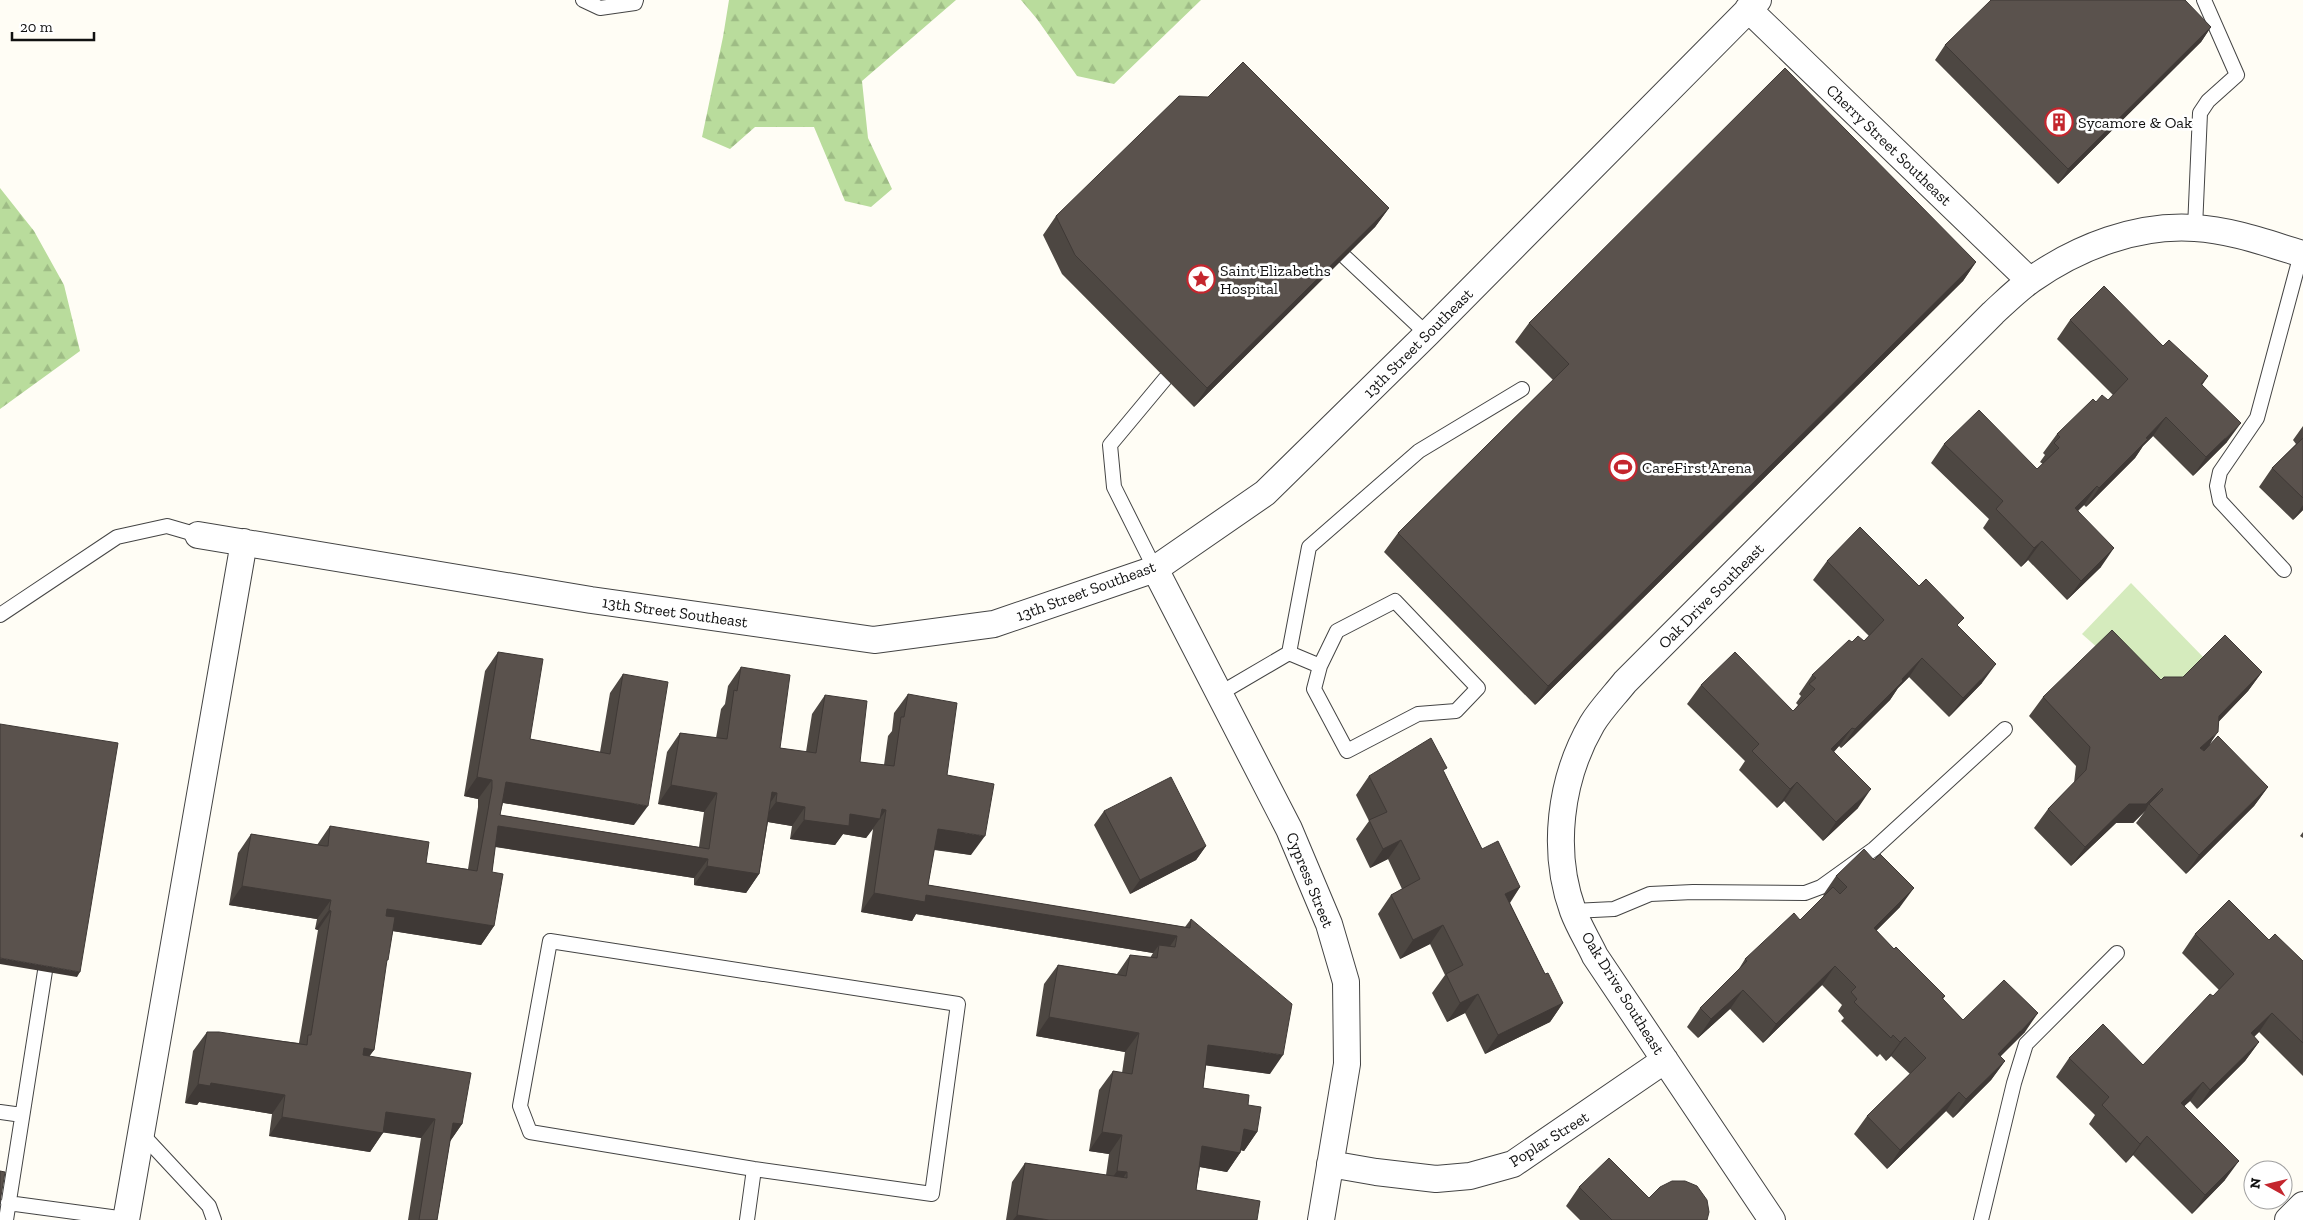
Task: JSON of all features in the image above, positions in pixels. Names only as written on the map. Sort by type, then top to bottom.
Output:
[{"type":"street","name":"Cherry Street Southeast","points":[[1753,5],[2030,281]]},
{"type":"street","name":"13th Street Southeast","points":[[198,535],[591,600],[874,640],[994,624],[1155,569],[1265,493],[1428,334],[1753,5]]},
{"type":"street","name":"Oak Drive Southeast","points":[[1772,1220],[1595,956],[1573,912],[1561,861],[1563,806],[1573,762],[1593,723],[1625,682],[1993,313],[2030,281],[2066,259],[2118,236],[2161,229],[2195,228],[2218,231],[2302,254]]},
{"type":"street","points":[[126,1219],[244,542]]},
{"type":"street","name":"Cypress Street","points":[[1155,569],[1289,829],[1329,924],[1346,982],[1347,1064],[1322,1220]]},
{"type":"street","name":"Poplar Street","points":[[1330,1164],[1436,1179],[1470,1176],[1513,1164],[1665,1060]]},
{"type":"street","points":[[2288,1220],[2303,1206]]},
{"type":"lane","points":[[583,0],[600,8],[635,3],[636,0]]},
{"type":"lane","points":[[2195,228],[2200,114],[2208,101],[2237,75],[2204,0]]},
{"type":"lane","points":[[2284,570],[2220,501],[2217,486],[2220,472],[2257,418],[2302,254]]},
{"type":"lane","points":[[1345,257],[1428,334]]},
{"type":"lane","points":[[1155,569],[1114,487],[1110,444],[1165,378]]},
{"type":"lane","points":[[1220,694],[1289,653],[1309,547],[1420,451],[1522,389]]},
{"type":"lane","points":[[0,616],[117,537],[167,526],[198,535]]},
{"type":"lane","points":[[1395,601],[1478,688],[1456,711],[1418,714],[1347,751],[1314,689],[1320,666],[1337,631],[1395,601]]},
{"type":"lane","points":[[1289,653],[1320,666]]},
{"type":"lane","points":[[1573,912],[1614,909],[1650,894],[1693,892],[1805,893],[1821,887],[1874,848],[2005,729]]},
{"type":"lane","points":[[550,941],[958,1004],[932,1194],[754,1168],[530,1132],[520,1106],[550,941]]},
{"type":"lane","points":[[1981,1220],[2014,1083],[2026,1044],[2117,953]]},
{"type":"lane","points":[[6,1220],[45,971]]},
{"type":"lane","points":[[0,1112],[22,1115]]},
{"type":"lane","points":[[140,1132],[209,1206],[214,1220]]},
{"type":"lane","points":[[747,1220],[754,1168]]},
{"type":"lane","points":[[8,1203],[126,1219]]},
{"type":"green space","points":[[729,0],[956,0],[862,81],[868,138],[892,189],[871,207],[845,201],[814,127],[755,127],[730,149],[702,137]]},
{"type":"green space","points":[[1021,0],[1201,0],[1114,84],[1077,76],[1037,19]]},
{"type":"green space","points":[[0,188],[34,231],[64,285],[80,351],[0,409]]},
{"type":"green space","points":[[2131,583],[2205,659],[2169,696],[2099,649],[2082,634]]},
{"type":"building","name":"Sycamore & Oak","points":[[1991,0],[2185,0],[2211,27],[2068,169],[1945,45]]},
{"type":"building","points":[[1243,62],[1389,208],[1207,388],[1075,255],[1056,216],[1179,96],[1208,97]]},
{"type":"building","name":"CareFirst Arena","points":[[1785,68],[1976,262],[1548,686],[1398,533],[1569,364],[1529,323]]},
{"type":"building","points":[[2104,286],[2163,346],[2169,340],[2208,376],[2201,384],[2241,423],[2206,457],[2166,417],[2146,438],[2148,439],[2099,488],[2097,486],[2075,508],[2114,548],[2081,581],[2042,541],[2034,548],[1996,509],[2003,501],[1944,444],[1979,410],[2037,469],[2059,448],[2054,443],[2060,437],[2057,434],[2093,399],[2096,402],[2102,395],[2108,400],[2128,379],[2070,320]]},
{"type":"building","points":[[2303,438],[2303,498],[2272,468]]},
{"type":"building","points":[[1860,527],[1919,586],[1926,579],[1964,618],[1957,625],[1996,664],[1963,698],[1922,658],[1902,679],[1903,681],[1855,729],[1852,728],[1831,749],[1871,789],[1836,822],[1797,782],[1790,789],[1752,751],[1759,744],[1701,685],[1735,652],[1793,711],[1815,689],[1809,684],[1816,678],[1812,675],[1849,640],[1852,642],[1858,636],[1864,641],[1884,620],[1827,561]]},
{"type":"building","points":[[2112,630],[2161,680],[2164,677],[2183,677],[2225,635],[2262,672],[2219,716],[2218,732],[2200,748],[2204,751],[2218,736],[2268,787],[2199,855],[2149,804],[2163,790],[2162,788],[2146,804],[2129,804],[2085,847],[2048,809],[2086,770],[2090,747],[2043,697]]},
{"type":"building","points":[[498,652],[543,659],[530,739],[610,754],[623,674],[668,682],[648,806],[506,782],[500,815],[709,849],[717,793],[671,785],[680,733],[727,739],[734,690],[737,691],[741,667],[790,675],[780,748],[816,753],[825,695],[867,701],[860,762],[894,766],[901,717],[904,717],[908,694],[957,703],[947,775],[994,784],[985,836],[938,829],[928,885],[1190,928],[1191,919],[1292,1004],[1283,1055],[1208,1045],[1203,1088],[1249,1095],[1248,1105],[1261,1107],[1257,1132],[1244,1129],[1240,1153],[1202,1146],[1196,1190],[1260,1201],[1257,1220],[1049,1220],[1017,1215],[1025,1163],[1127,1178],[1127,1172],[1117,1171],[1122,1135],[1102,1132],[1113,1071],[1132,1074],[1139,1033],[1049,1017],[1058,965],[1126,976],[1130,955],[1157,958],[1159,945],[1175,947],[1177,936],[926,895],[925,902],[874,893],[886,810],[882,809],[880,819],[850,814],[849,826],[804,820],[805,807],[776,802],[777,793],[772,792],[759,874],[707,866],[708,859],[498,826],[492,872],[503,874],[494,926],[387,909],[386,916],[395,917],[374,1050],[364,1048],[363,1055],[471,1073],[462,1124],[453,1123],[437,1220],[419,1220],[435,1119],[386,1112],[383,1133],[282,1117],[285,1095],[211,1083],[210,1086],[198,1084],[207,1032],[219,1032],[307,1045],[308,1035],[311,1035],[331,911],[329,910],[331,900],[242,886],[251,834],[328,846],[330,826],[429,842],[426,863],[477,871],[492,780],[477,777]]},
{"type":"building","points":[[0,724],[118,743],[80,972],[0,958]]},
{"type":"building","points":[[1431,738],[1447,768],[1443,770],[1482,849],[1498,841],[1520,887],[1505,894],[1545,974],[1548,973],[1563,1003],[1498,1035],[1478,994],[1460,1003],[1446,974],[1463,965],[1443,925],[1413,940],[1391,895],[1420,879],[1401,840],[1383,849],[1369,820],[1387,812],[1369,776]]},
{"type":"building","points":[[1171,777],[1206,846],[1140,880],[1104,811]]},
{"type":"building","points":[[1864,849],[1874,860],[1880,854],[1914,888],[1874,928],[1945,996],[1942,998],[1963,1020],[2004,980],[2038,1013],[1998,1054],[2005,1061],[1966,1099],[1959,1092],[1900,1150],[1867,1116],[1926,1058],[1905,1037],[1900,1042],[1893,1035],[1891,1038],[1854,1002],[1857,999],[1851,992],[1856,987],[1835,966],[1776,1024],[1743,990],[1711,1019],[1700,1008],[1747,961],[1745,959],[1794,913],[1800,920],[1833,887],[1840,894],[1847,887],[1836,876]]},
{"type":"building","points":[[2229,900],[2269,940],[2275,934],[2303,961],[2303,1043],[2272,1013],[2251,1033],[2259,1042],[2210,1090],[2203,1082],[2181,1103],[2239,1161],[2205,1195],[2147,1136],[2140,1144],[2102,1105],[2109,1097],[2069,1058],[2103,1024],[2143,1065],[2210,994],[2213,996],[2234,974],[2195,934]]},
{"type":"building","points":[[1609,1158],[1649,1198],[1660,1187],[1672,1181],[1685,1181],[1697,1186],[1707,1200],[1709,1212],[1707,1220],[1612,1220],[1579,1187]]},
{"type":"building","points":[[0,1171],[5,1172],[0,1202]]},
{"type":"place","name":"Sycamore & Oak","points":[[2059,122]]},
{"type":"place","name":"Saint Elizabeths Hospital","points":[[1201,279]]},
{"type":"place","name":"CareFirst Arena","points":[[1623,467]]}]
